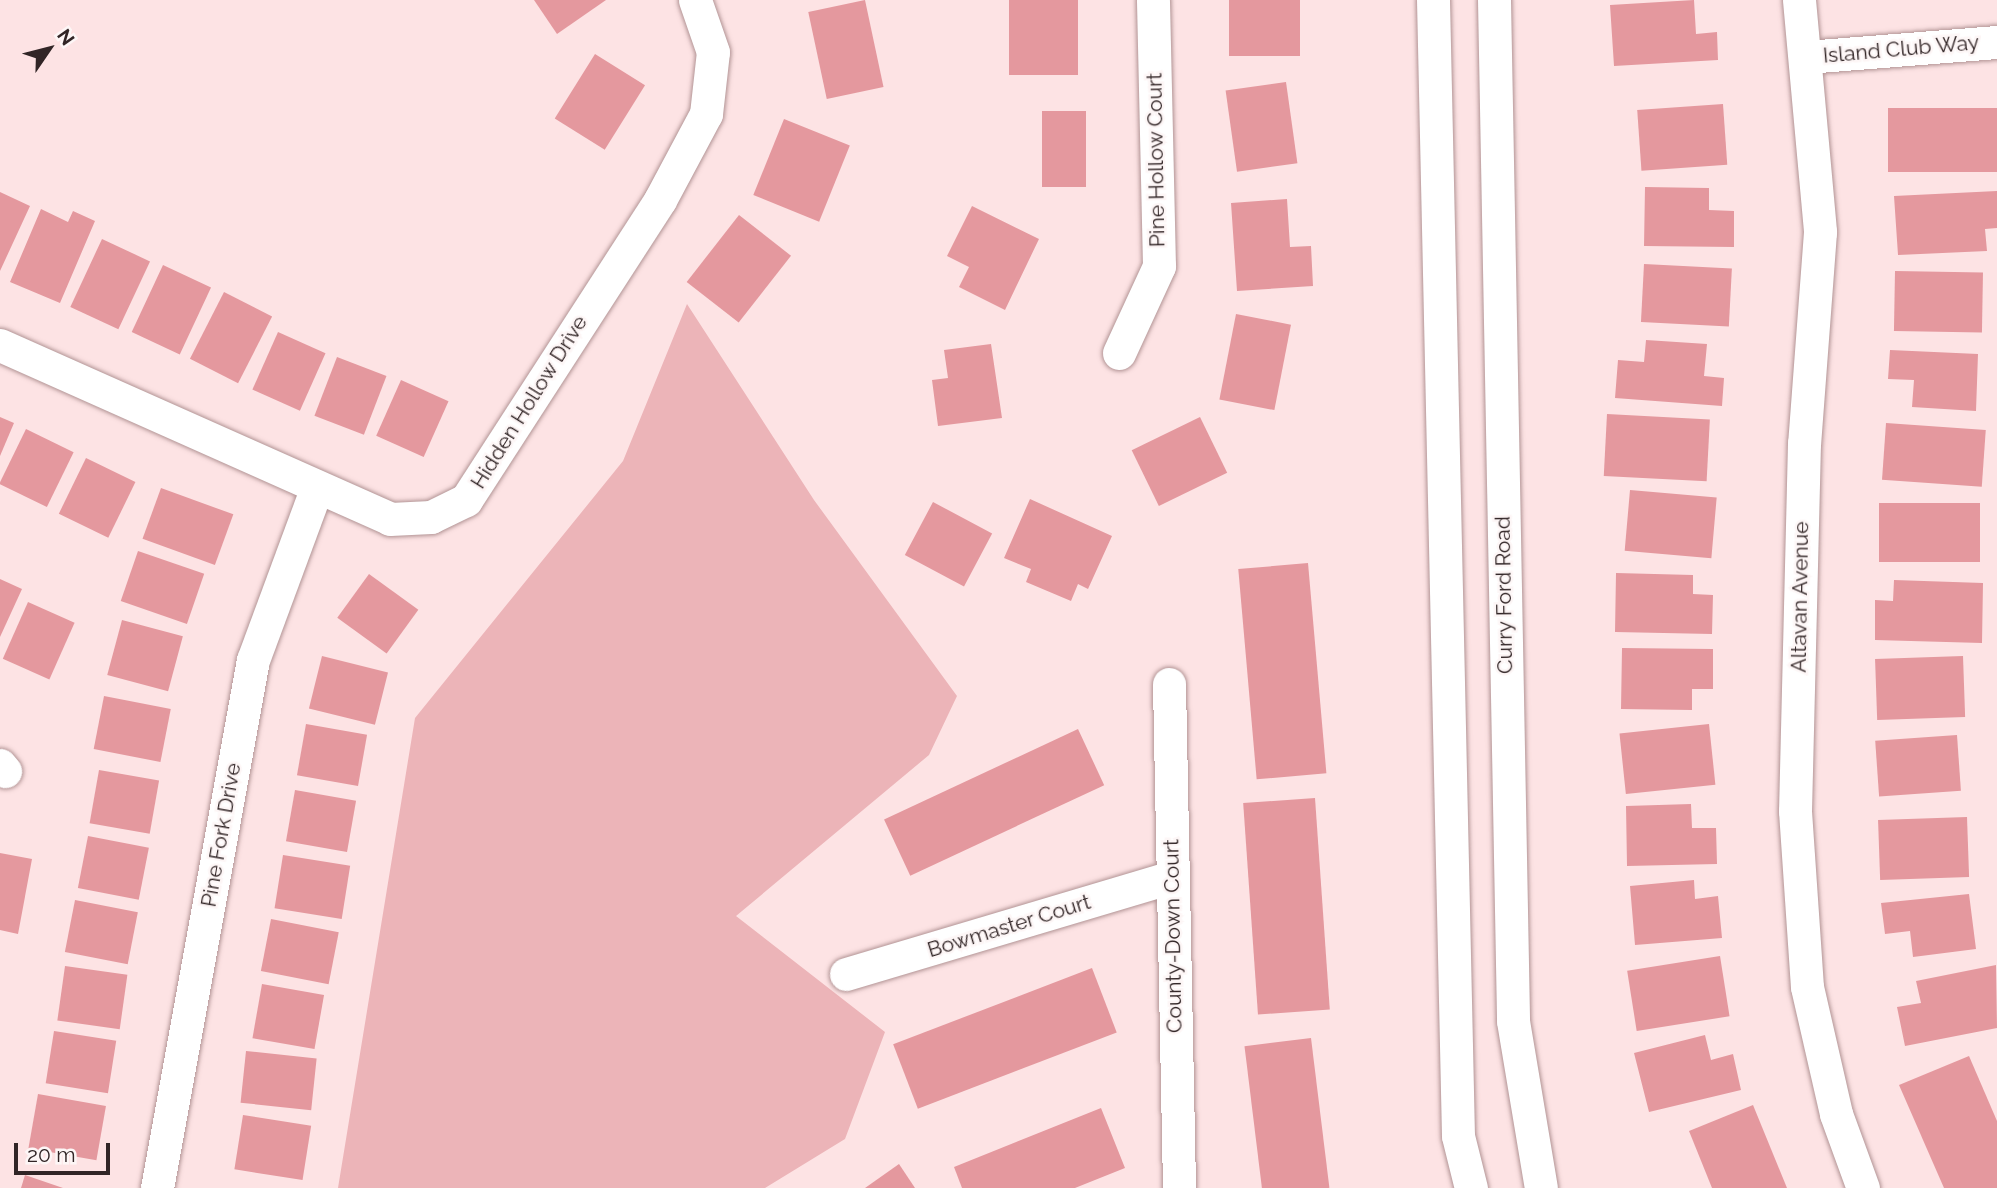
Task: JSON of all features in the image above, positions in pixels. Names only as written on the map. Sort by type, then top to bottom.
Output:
[{"type":"street","name":"Hidden Hollow Drive","points":[[0,345],[316,490],[390,519],[431,516],[466,500],[660,200],[706,114],[713,52],[695,0]]},
{"type":"street","name":"Pine Hollow Court","points":[[1119,353],[1159,266],[1153,0]]},
{"type":"street","points":[[1433,0],[1458,1136],[1471,1188]]},
{"type":"street","name":"Curry Ford Road","points":[[1494,0],[1513,1021],[1541,1188]]},
{"type":"street","name":"Altavan Avenue","points":[[1799,0],[1820,232],[1804,443],[1795,811],[1807,987],[1836,1114],[1863,1188]]},
{"type":"street","name":"Island Club Way","points":[[1806,57],[1997,42]]},
{"type":"street","name":"Pine Fork Drive","points":[[157,1188],[253,660],[316,490]]},
{"type":"street","name":"County-Down Court","points":[[1169,684],[1179,1188]]},
{"type":"street","name":"Bowmaster Court","points":[[846,974],[1171,877]]},
{"type":"shaded area","points":[[687,304],[814,500],[957,696],[929,755],[736,916],[885,1032],[845,1139],[765,1188],[338,1188],[415,718],[623,461]]},
{"type":"building","points":[[534,0],[606,0],[557,34]]},
{"type":"building","points":[[865,0],[884,87],[827,99],[808,12]]},
{"type":"building","points":[[1009,0],[1078,0],[1078,75],[1009,75]]},
{"type":"building","points":[[1229,0],[1300,0],[1300,56],[1229,56]]},
{"type":"building","points":[[1694,0],[1696,34],[1717,32],[1718,60],[1614,66],[1610,5]]},
{"type":"building","points":[[595,54],[645,85],[605,150],[555,118]]},
{"type":"building","points":[[1286,82],[1297,163],[1237,172],[1226,90]]},
{"type":"building","points":[[1723,104],[1727,165],[1641,171],[1637,110]]},
{"type":"building","points":[[1888,108],[1997,108],[1997,172],[1888,172]]},
{"type":"building","points":[[1042,111],[1086,111],[1086,187],[1042,187]]},
{"type":"building","points":[[784,119],[850,146],[819,222],[753,195]]},
{"type":"building","points":[[1645,187],[1709,188],[1709,210],[1734,211],[1734,247],[1644,246]]},
{"type":"building","points":[[1997,191],[1997,228],[1985,229],[1987,251],[1898,255],[1894,196]]},
{"type":"building","points":[[0,192],[30,206],[0,271]]},
{"type":"building","points":[[1287,199],[1290,247],[1311,246],[1313,286],[1237,291],[1231,203]]},
{"type":"building","points":[[972,206],[1039,239],[1005,310],[959,287],[969,267],[947,256]]},
{"type":"building","points":[[41,209],[68,222],[73,211],[95,221],[60,303],[10,282]]},
{"type":"building","points":[[739,215],[791,256],[739,323],[687,282]]},
{"type":"building","points":[[102,239],[150,261],[118,329],[70,307]]},
{"type":"building","points":[[1644,264],[1732,269],[1729,327],[1641,322]]},
{"type":"building","points":[[163,265],[211,287],[180,354],[132,332]]},
{"type":"building","points":[[1895,271],[1983,273],[1982,333],[1894,331]]},
{"type":"building","points":[[224,292],[272,317],[238,383],[190,359]]},
{"type":"building","points":[[1236,314],[1291,325],[1274,410],[1219,399]]},
{"type":"building","points":[[278,332],[326,353],[300,411],[252,390]]},
{"type":"building","points":[[1646,340],[1707,344],[1704,376],[1724,378],[1722,406],[1615,398],[1618,360],[1644,362]]},
{"type":"building","points":[[991,344],[1002,418],[938,426],[932,380],[948,378],[944,350]]},
{"type":"building","points":[[1890,350],[1978,354],[1976,411],[1912,407],[1914,380],[1888,379]]},
{"type":"building","points":[[337,357],[386,376],[364,435],[314,416]]},
{"type":"building","points":[[401,380],[449,401],[424,457],[376,436]]},
{"type":"building","points":[[1607,414],[1710,419],[1707,481],[1604,476]]},
{"type":"building","points":[[0,417],[14,423],[0,456]]},
{"type":"building","points":[[1200,417],[1227,473],[1159,506],[1132,450]]},
{"type":"building","points":[[1886,423],[1986,430],[1982,487],[1882,480]]},
{"type":"building","points":[[26,429],[74,452],[47,507],[0,484]]},
{"type":"building","points":[[86,458],[135,482],[108,538],[59,514]]},
{"type":"building","points":[[161,488],[233,514],[215,565],[143,539]]},
{"type":"building","points":[[1630,490],[1717,498],[1711,558],[1625,551]]},
{"type":"building","points":[[1030,499],[1112,536],[1088,589],[1078,584],[1071,601],[1026,582],[1031,569],[1004,558]]},
{"type":"building","points":[[933,502],[992,533],[964,586],[905,555]]},
{"type":"building","points":[[1879,503],[1980,503],[1980,562],[1879,562]]},
{"type":"building","points":[[138,551],[204,574],[187,624],[121,601]]},
{"type":"building","points":[[1308,563],[1326,773],[1257,779],[1238,569]]},
{"type":"building","points":[[1616,573],[1693,575],[1693,594],[1713,595],[1712,634],[1615,632]]},
{"type":"building","points":[[369,574],[418,610],[387,654],[337,618]]},
{"type":"building","points":[[0,579],[22,589],[0,637]]},
{"type":"building","points":[[1894,580],[1983,583],[1982,643],[1875,640],[1875,600],[1893,601]]},
{"type":"building","points":[[28,602],[75,623],[49,679],[3,659]]},
{"type":"building","points":[[122,620],[183,636],[168,691],[107,675]]},
{"type":"building","points":[[1622,648],[1713,649],[1713,689],[1692,689],[1692,710],[1621,709]]},
{"type":"building","points":[[322,656],[388,672],[375,725],[309,708]]},
{"type":"building","points":[[1963,656],[1965,717],[1877,720],[1875,659]]},
{"type":"building","points":[[104,696],[171,709],[160,762],[94,749]]},
{"type":"building","points":[[306,724],[367,735],[358,786],[297,775]]},
{"type":"building","points":[[1709,724],[1715,785],[1626,794],[1619,733]]},
{"type":"building","points":[[1078,729],[1104,785],[910,876],[884,819]]},
{"type":"building","points":[[1957,735],[1961,791],[1879,797],[1875,741]]},
{"type":"building","points":[[99,770],[159,781],[150,834],[90,823]]},
{"type":"building","points":[[295,790],[356,801],[347,852],[286,841]]},
{"type":"building","points":[[1315,798],[1330,1009],[1258,1015],[1243,803]]},
{"type":"building","points":[[1691,804],[1692,828],[1716,828],[1717,864],[1627,866],[1626,806]]},
{"type":"building","points":[[1967,817],[1969,877],[1880,880],[1878,820]]},
{"type":"building","points":[[88,836],[149,848],[139,900],[78,888]]},
{"type":"building","points":[[0,853],[32,859],[18,934],[0,930]]},
{"type":"building","points":[[283,855],[350,866],[342,919],[275,908]]},
{"type":"building","points":[[1694,880],[1695,899],[1718,896],[1722,938],[1635,945],[1630,886]]},
{"type":"building","points":[[1969,894],[1976,949],[1913,957],[1910,931],[1885,934],[1881,903]]},
{"type":"building","points":[[75,900],[138,912],[128,964],[65,952]]},
{"type":"building","points":[[271,919],[339,932],[329,984],[261,971]]},
{"type":"building","points":[[1720,956],[1730,1016],[1637,1031],[1627,971]]},
{"type":"building","points":[[1996,965],[1997,1028],[1905,1046],[1897,1007],[1921,1003],[1916,981]]},
{"type":"building","points":[[65,966],[127,975],[120,1029],[57,1020]]},
{"type":"building","points":[[1092,968],[1117,1032],[918,1109],[893,1044]]},
{"type":"building","points":[[262,984],[324,995],[314,1049],[252,1038]]},
{"type":"building","points":[[54,1031],[116,1041],[108,1093],[46,1083]]},
{"type":"building","points":[[1705,1035],[1711,1060],[1733,1054],[1741,1090],[1649,1112],[1634,1053]]},
{"type":"building","points":[[1311,1038],[1329,1188],[1262,1188],[1244,1046]]},
{"type":"building","points":[[246,1051],[317,1058],[311,1110],[241,1103]]},
{"type":"building","points":[[1969,1056],[1997,1121],[1997,1188],[1944,1188],[1899,1085]]},
{"type":"building","points":[[38,1094],[106,1106],[96,1160],[28,1148]]},
{"type":"building","points":[[1753,1105],[1787,1188],[1712,1188],[1689,1131]]},
{"type":"building","points":[[1101,1108],[1125,1168],[1075,1188],[962,1188],[954,1167]]},
{"type":"building","points":[[243,1115],[311,1126],[303,1180],[234,1169]]},
{"type":"building","points":[[899,1164],[915,1188],[865,1188]]},
{"type":"building","points":[[25,1175],[63,1188],[21,1188]]}]
